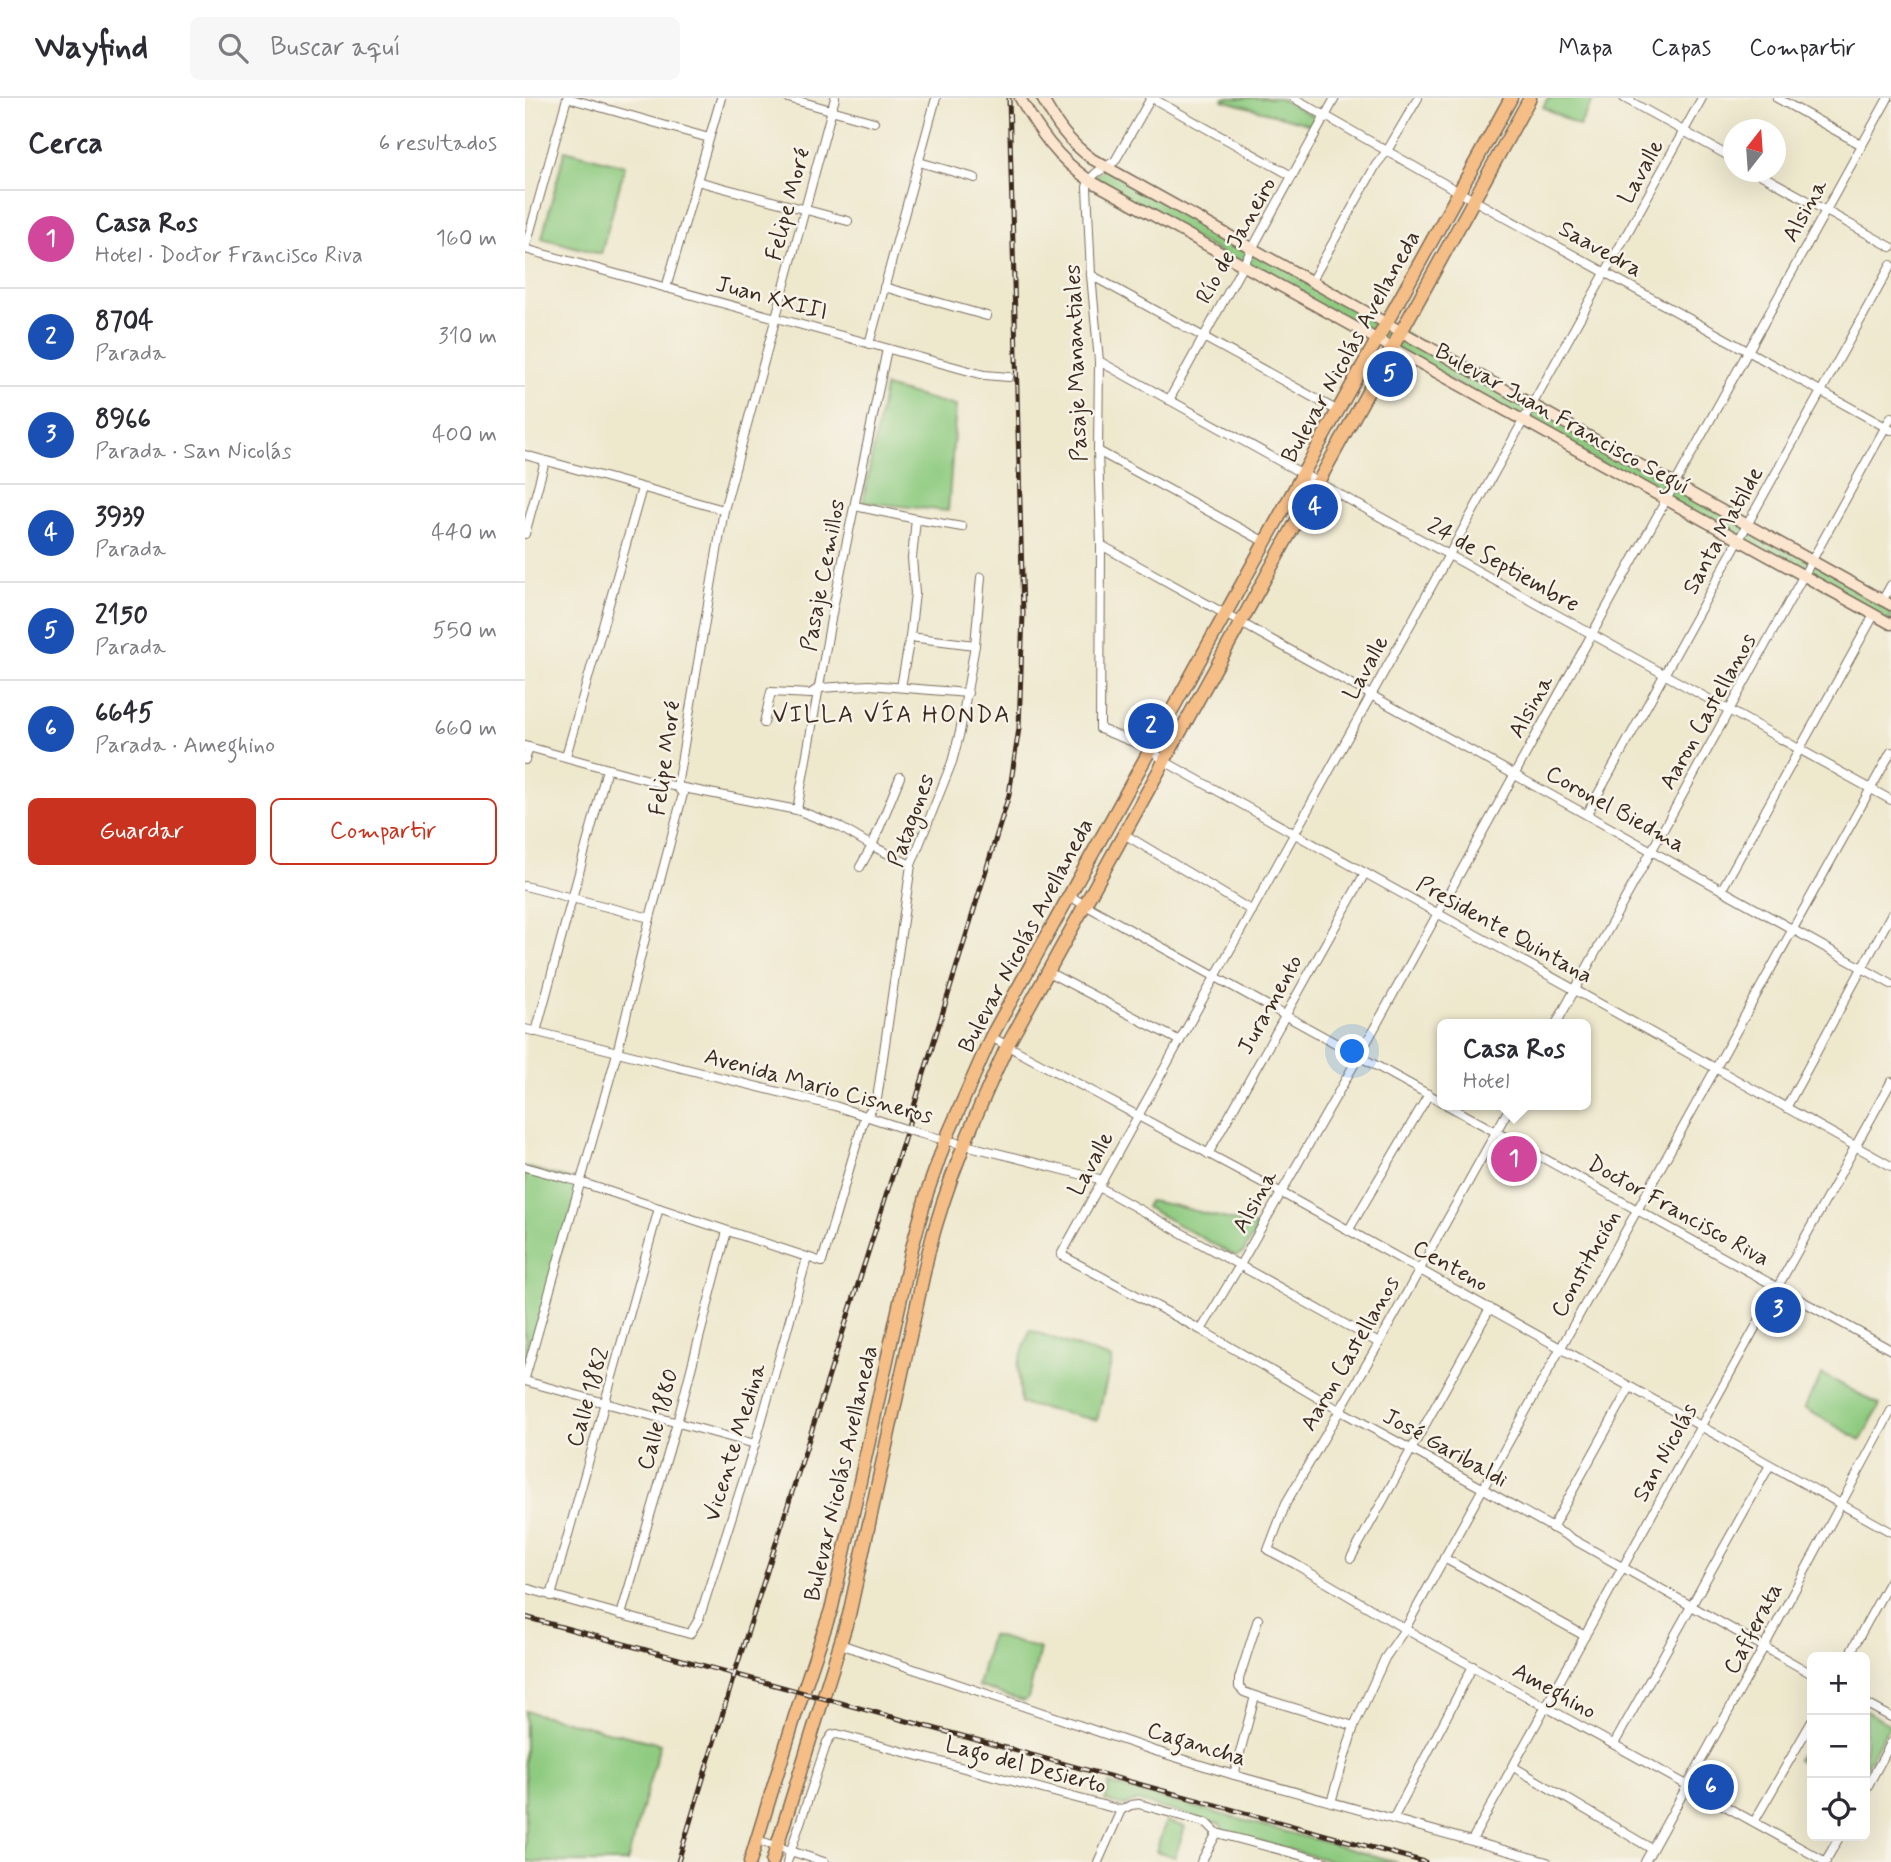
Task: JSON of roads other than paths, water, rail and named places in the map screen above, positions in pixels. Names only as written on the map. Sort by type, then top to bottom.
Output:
[{"type":"main road","name":"Bulevar Juan Francisco Seguí","points":[[1020,98],[1055,151],[1089,180],[1891,624]]},
{"type":"main road","name":"Bulevar Juan Francisco Seguí","points":[[1042,98],[1061,131],[1092,159],[1887,603]]},
{"type":"main road","name":"Bulevar Nicolás Avellaneda","points":[[750,1862],[832,1607],[912,1248],[946,1139],[991,1037],[1511,98]]},
{"type":"main road","name":"Bulevar Nicolás Avellaneda","points":[[772,1862],[849,1615],[928,1254],[963,1144],[1007,1046],[1530,98]]},
{"type":"street","points":[[525,249],[567,98],[709,138]]},
{"type":"street","points":[[666,288],[721,98]]},
{"type":"street","points":[[787,98],[874,122]]},
{"type":"street","name":"Felipe Moré","points":[[525,1380],[617,1053],[683,794],[678,788],[678,780],[725,510],[835,98]]},
{"type":"street","points":[[869,344],[936,98]]},
{"type":"street","points":[[1089,180],[1115,161],[1152,98],[1292,176]]},
{"type":"street","name":"Saavedra","points":[[1294,98],[1888,429]]},
{"type":"street","name":"Río de Janeiro","points":[[1169,400],[1335,98]]},
{"type":"street","points":[[1311,282],[1376,165],[1418,98]]},
{"type":"street","points":[[1625,98],[1723,153]]},
{"type":"street","name":"Lavalle","points":[[1061,1255],[1702,98]]},
{"type":"street","points":[[1777,98],[1862,145]]},
{"type":"street","name":"Alsina","points":[[1201,1330],[1359,1056],[1888,98]]},
{"type":"street","points":[[919,162],[975,178]]},
{"type":"street","name":"Pasaje Manantiales","points":[[1089,180],[1087,187],[1091,275],[1099,361],[1100,729]]},
{"type":"street","points":[[697,181],[848,222]]},
{"type":"street","points":[[1774,182],[1891,247]]},
{"type":"street","name":"Juan XXIII","points":[[525,249],[984,375],[1009,377]]},
{"type":"street","name":"Santa Matilde","points":[[1587,814],[1891,265]]},
{"type":"street","points":[[1091,275],[1338,411]]},
{"type":"street","points":[[884,287],[986,316]]},
{"type":"street","name":"Pasaje Cemillos","points":[[797,810],[834,608],[887,349]]},
{"type":"street","name":"24 de Septiembre","points":[[1099,361],[1891,800]]},
{"type":"street","name":"Aaron Castellanos","points":[[1559,1019],[1888,429],[1891,417]]},
{"type":"street","points":[[1098,451],[1265,542]]},
{"type":"street","points":[[525,455],[725,510]]},
{"type":"street","points":[[525,534],[545,461]]},
{"type":"street","points":[[566,756],[642,488]]},
{"type":"street","points":[[855,506],[962,527]]},
{"type":"street","points":[[901,687],[915,593],[912,558],[916,519]]},
{"type":"street","name":"Coronel Biedma","points":[[1101,545],[1891,984]]},
{"type":"street","name":"Patagones","points":[[866,1115],[873,1109],[877,1099],[911,865],[952,762],[960,732],[975,645],[981,577]]},
{"type":"street","points":[[1887,603],[1891,585]]},
{"type":"street","points":[[1722,889],[1874,615]]},
{"type":"street","points":[[910,637],[975,645]]},
{"type":"street","points":[[764,723],[771,692],[810,694],[819,688],[869,685],[968,693]]},
{"type":"street","name":"Presidente Quintana","points":[[1100,729],[1151,749],[1164,761],[1891,1166]]},
{"type":"street","points":[[525,760],[527,747],[678,788],[797,810],[838,826],[911,865]]},
{"type":"street","name":"Constitución","points":[[1331,1802],[1354,1726],[1385,1658],[1405,1629],[1891,752]]},
{"type":"street","points":[[535,1032],[607,769]]},
{"type":"street","points":[[860,867],[900,777]]},
{"type":"street","points":[[1124,834],[1252,911]]},
{"type":"street","name":"Juramento","points":[[1208,1154],[1365,873]]},
{"type":"street","points":[[525,886],[650,918]]},
{"type":"street","points":[[1069,896],[1437,1099]]},
{"type":"street","points":[[1786,1108],[1891,915]]},
{"type":"street","points":[[1048,972],[1180,1041]]},
{"type":"street","name":"Avenida Mario Cisneros","points":[[525,1029],[835,1106],[918,1133],[1101,1184],[1379,1343]]},
{"type":"street","name":"Centeno","points":[[991,1037],[1280,1192],[1891,1532]]},
{"type":"street","name":"San Nicolás","points":[[1472,1840],[1891,1082]]},
{"type":"street","points":[[1348,1231],[1429,1094]]},
{"type":"street","name":"Doctor Francisco Riva","points":[[1456,1110],[1891,1350]]},
{"type":"street","name":"Aaron Castellanos","points":[[1268,1550],[1286,1503],[1379,1343],[1508,1110]]},
{"type":"street","points":[[525,1167],[580,1182],[822,1262],[866,1115]]},
{"type":"street","name":"Calle 1882","points":[[551,1596],[659,1208]]},
{"type":"street","name":"Calle 1880","points":[[621,1615],[677,1423],[727,1231]]},
{"type":"street","name":"José Garibaldi","points":[[1061,1255],[1201,1330],[1807,1671]]},
{"type":"street","name":"Vicente Medina","points":[[621,1615],[690,1634],[699,1619],[755,1444],[807,1258]]},
{"type":"street","points":[[1351,1558],[1490,1308]]},
{"type":"street","points":[[525,1380],[755,1444]]},
{"type":"street","points":[[1552,1528],[1630,1387]]},
{"type":"street","name":"Cafferata","points":[[1645,1862],[1891,1411]]},
{"type":"street","points":[[1614,1744],[1770,1465]]},
{"type":"street","name":"Ameghino","points":[[1268,1550],[1825,1862]]},
{"type":"street","points":[[1444,1558],[1585,1636]]},
{"type":"street","points":[[1851,1652],[1891,1579]]},
{"type":"street","points":[[525,1588],[621,1615]]},
{"type":"street","points":[[1258,1619],[1239,1679],[1239,1687],[1255,1696],[1354,1726]]},
{"type":"street","name":"Cagancha","points":[[840,1644],[1152,1750],[1547,1862]]},
{"type":"street","points":[[1393,1819],[1473,1666]]},
{"type":"street","points":[[1234,1775],[1255,1696]]},
{"type":"street","points":[[1870,1706],[1891,1717]]},
{"type":"street","points":[[1754,1822],[1807,1730]]},
{"type":"street","name":"Lago del Desierto","points":[[790,1851],[827,1742],[832,1735],[844,1735],[1121,1810],[1139,1804],[1207,1822],[1217,1833],[1326,1862]]},
{"type":"street","points":[[1870,1782],[1891,1743]]},
{"type":"street","points":[[1512,1766],[1652,1849]]},
{"type":"street","points":[[1098,1862],[1121,1810]]},
{"type":"street","points":[[1201,1862],[1217,1833]]},
{"type":"street","points":[[757,1840],[824,1862]]},
{"type":"street","points":[[1825,1862],[1837,1841]]},
{"type":"street","points":[[787,1862],[790,1851]]},
{"type":"railway","points":[[678,1862],[1009,795],[1019,728],[1023,613],[1009,98]]},
{"type":"railway","points":[[525,1617],[1425,1862]]},
{"type":"place","name":"2150","points":[[1390,374]]},
{"type":"place","name":"3939","points":[[1315,507]]},
{"type":"place","name":"8704","points":[[1151,726]]},
{"type":"place","name":"Casa Ros","points":[[1514,1159]]},
{"type":"place","name":"8966","points":[[1778,1310]]},
{"type":"place","name":"6645","points":[[1711,1787]]},
{"type":"district","name":"VILLA VÍA HONDA","points":[[892,714]]}]
